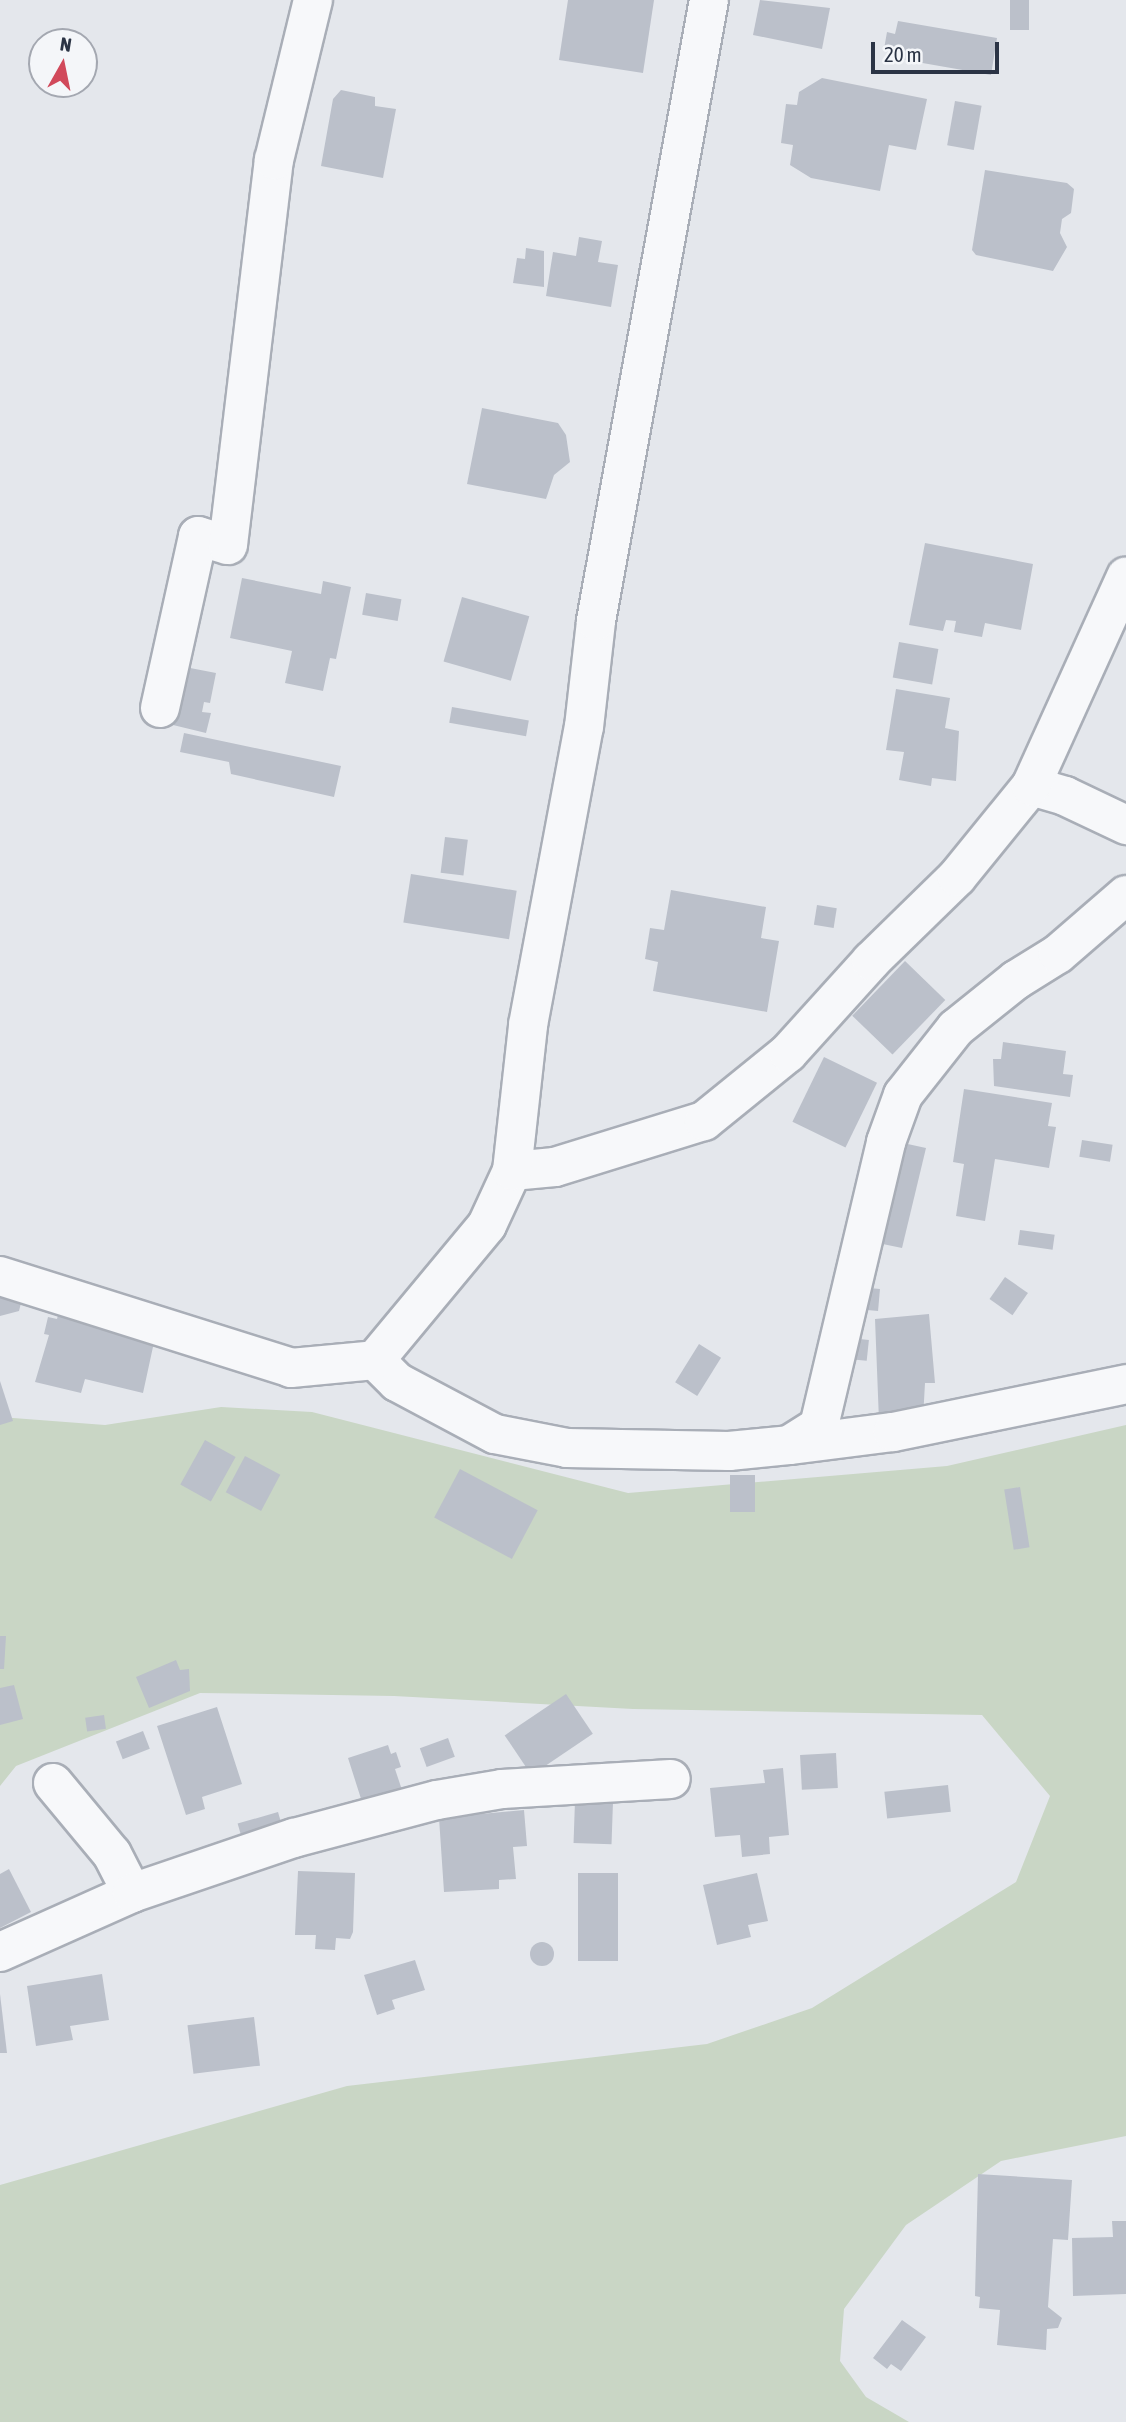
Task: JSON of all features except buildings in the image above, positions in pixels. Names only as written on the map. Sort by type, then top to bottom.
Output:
[{"type":"street","points":[[160,708],[198,536],[228,545],[274,160],[313,0]]},
{"type":"street","points":[[0,1276],[290,1368],[375,1360],[487,1225],[512,1171],[528,1025],[583,727],[596,621],[709,0]]},
{"type":"street","points":[[512,1171],[555,1167],[704,1121],[788,1053],[871,961],[957,877],[1031,786],[1126,577]]},
{"type":"street","points":[[1031,786],[1065,796],[1126,825]]},
{"type":"street","points":[[804,1435],[886,1142],[903,1095],[956,1028],[1016,980],[1058,954],[1126,895]]},
{"type":"street","points":[[375,1360],[397,1382],[495,1434],[567,1448],[729,1451],[804,1435],[855,1438],[1126,1384]]},
{"type":"street","points":[[0,1952],[132,1894],[295,1838],[437,1800],[502,1789],[671,1779]]},
{"type":"street","points":[[53,1783],[112,1854],[132,1894]]},
{"type":"green space","points":[[221,1407],[312,1412],[628,1493],[947,1466],[1126,1425],[1126,2136],[1001,2161],[906,2225],[844,2309],[840,2361],[866,2397],[909,2422],[0,2422],[0,2185],[347,2086],[707,2044],[812,2008],[1016,1882],[1050,1796],[982,1715],[633,1709],[394,1696],[200,1693],[16,1766],[0,1786],[0,1417],[105,1425]]}]
